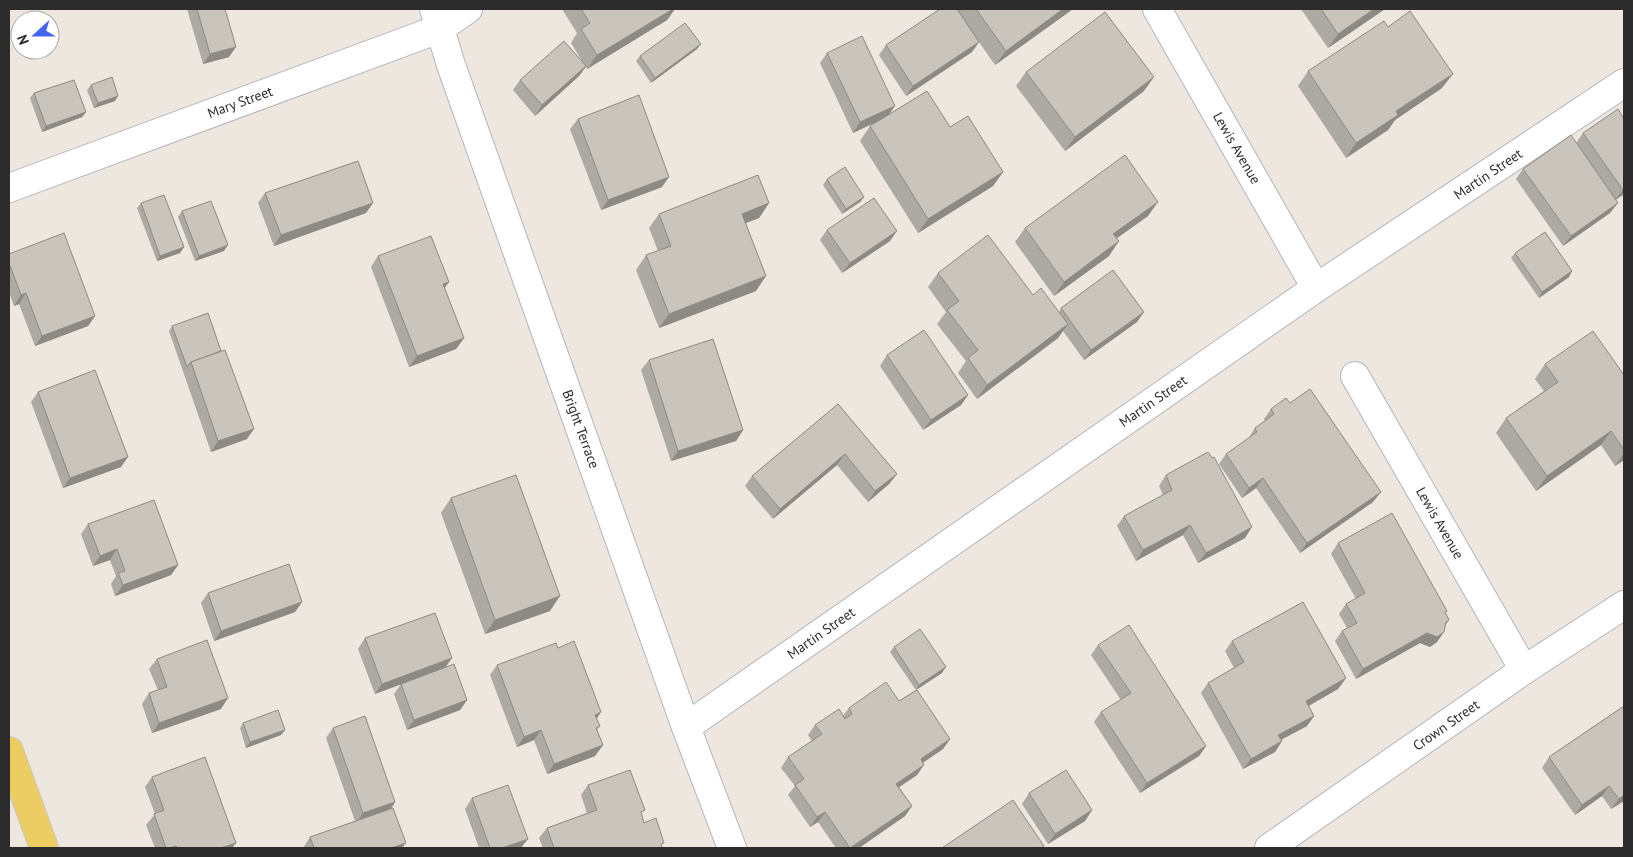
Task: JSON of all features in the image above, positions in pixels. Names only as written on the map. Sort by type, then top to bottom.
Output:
[{"type":"main road","points":[[9,751],[44,848]]},
{"type":"street","name":"Mary Street","points":[[9,188],[436,19],[468,9]]},
{"type":"street","name":"Lewis Avenue","points":[[1157,9],[1316,288]]},
{"type":"street","name":"Bright Terrace","points":[[436,19],[686,727],[732,848]]},
{"type":"street","name":"Martin Street","points":[[686,727],[1316,288],[1624,83]]},
{"type":"street","name":"Lewis Avenue","points":[[1355,376],[1524,670]]},
{"type":"street","name":"Crown Street","points":[[1269,848],[1524,670],[1624,605]]},
{"type":"building","points":[[197,9],[225,9],[236,47],[210,54]]},
{"type":"building","points":[[581,9],[673,9],[597,55],[581,29],[590,23]]},
{"type":"building","points":[[940,9],[957,9],[979,42],[913,86],[886,45]]},
{"type":"building","points":[[976,9],[1063,9],[1006,51]]},
{"type":"building","points":[[1321,9],[1374,9],[1338,34]]},
{"type":"building","points":[[1410,11],[1453,74],[1396,111],[1398,115],[1356,143],[1308,71],[1384,21],[1388,27]]},
{"type":"building","points":[[1105,12],[1154,77],[1075,137],[1026,72]]},
{"type":"building","points":[[685,23],[701,44],[655,78],[640,56]]},
{"type":"building","points":[[862,36],[895,106],[860,122],[827,53]]},
{"type":"building","points":[[564,41],[586,66],[542,105],[520,80]]},
{"type":"building","points":[[112,77],[118,96],[98,103],[91,85]]},
{"type":"building","points":[[74,80],[86,112],[46,126],[34,93]]},
{"type":"building","points":[[927,91],[950,127],[968,116],[1003,172],[928,219],[870,126]]},
{"type":"building","points":[[639,95],[669,177],[608,200],[578,119]]},
{"type":"building","points":[[1618,109],[1624,119],[1623,190],[1583,133]]},
{"type":"building","points":[[1571,135],[1618,203],[1571,236],[1523,169]]},
{"type":"building","points":[[1125,155],[1158,202],[1113,234],[1119,241],[1064,282],[1025,228]]},
{"type":"building","points":[[358,161],[373,203],[281,235],[265,193]]},
{"type":"building","points":[[845,167],[864,197],[846,209],[827,179]]},
{"type":"building","points":[[758,175],[769,203],[742,214],[766,276],[669,314],[646,255],[671,246],[659,214]]},
{"type":"building","points":[[164,195],[184,247],[160,256],[141,203]]},
{"type":"building","points":[[874,198],[897,231],[850,263],[827,230]]},
{"type":"building","points":[[211,201],[228,245],[199,256],[182,211]]},
{"type":"building","points":[[1545,232],[1572,271],[1542,292],[1515,253]]},
{"type":"building","points":[[64,233],[95,316],[42,336],[26,293],[21,295],[9,263],[9,254]]},
{"type":"building","points":[[988,235],[1033,295],[1041,288],[1068,324],[987,385],[968,358],[978,350],[947,310],[959,301],[938,273]]},
{"type":"building","points":[[431,236],[449,282],[443,284],[464,338],[417,356],[378,256]]},
{"type":"building","points":[[1113,270],[1144,312],[1091,350],[1061,308]]},
{"type":"building","points":[[208,313],[221,351],[191,362],[187,367],[172,326]]},
{"type":"building","points":[[924,330],[968,395],[931,420],[887,355]]},
{"type":"building","points":[[1593,331],[1624,375],[1624,450],[1611,431],[1547,476],[1506,418],[1558,382],[1545,364]]},
{"type":"building","points":[[713,339],[743,430],[678,451],[649,360]]},
{"type":"building","points":[[225,350],[254,429],[218,441],[191,362]]},
{"type":"building","points":[[95,370],[128,457],[70,478],[38,392]]},
{"type":"building","points":[[1310,389],[1381,492],[1307,543],[1263,478],[1249,488],[1226,454],[1257,432],[1255,428],[1274,414],[1271,409],[1286,398],[1290,403]]},
{"type":"building","points":[[838,404],[897,474],[875,491],[845,454],[780,509],[752,476]]},
{"type":"building","points":[[1208,452],[1212,458],[1214,457],[1252,527],[1206,553],[1190,525],[1143,550],[1124,516],[1172,490],[1166,475]]},
{"type":"building","points":[[516,475],[560,596],[495,620],[451,498]]},
{"type":"building","points":[[154,500],[178,565],[123,585],[118,573],[125,571],[117,549],[100,556],[88,524]]},
{"type":"building","points":[[1392,513],[1447,611],[1445,612],[1449,620],[1446,622],[1444,632],[1437,637],[1427,633],[1363,669],[1342,631],[1357,623],[1346,604],[1365,593],[1338,543]]},
{"type":"building","points":[[289,564],[302,602],[221,631],[208,593]]},
{"type":"building","points":[[1303,602],[1346,678],[1306,701],[1314,716],[1278,735],[1282,741],[1251,759],[1208,683],[1244,662],[1232,641]]},
{"type":"building","points":[[435,613],[452,658],[382,684],[365,638]]},
{"type":"building","points":[[1129,625],[1206,746],[1147,783],[1101,712],[1131,693],[1098,645]]},
{"type":"building","points":[[920,629],[946,667],[919,685],[894,647]]},
{"type":"building","points":[[207,640],[228,698],[159,723],[149,693],[167,687],[157,659]]},
{"type":"building","points":[[574,641],[601,712],[595,715],[600,726],[596,728],[603,745],[554,764],[541,730],[524,737],[497,665],[556,643],[558,648]]},
{"type":"building","points":[[454,664],[467,700],[414,720],[401,684]]},
{"type":"building","points":[[886,682],[899,701],[917,690],[950,739],[921,759],[924,765],[896,784],[912,806],[850,848],[825,812],[817,817],[795,785],[804,779],[788,757],[822,734],[815,725],[839,709],[845,719],[852,714],[849,708]]},
{"type":"building","points":[[1624,706],[1624,795],[1619,799],[1609,786],[1582,805],[1549,757]]},
{"type":"building","points":[[278,710],[285,730],[250,742],[243,723]]},
{"type":"building","points":[[365,716],[395,802],[363,813],[333,728]]},
{"type":"building","points":[[205,757],[236,843],[221,848],[177,848],[176,846],[166,848],[154,814],[164,810],[152,777]]},
{"type":"building","points":[[630,770],[645,810],[641,812],[644,823],[656,818],[664,843],[661,844],[662,848],[554,848],[547,828],[597,810],[588,785]]},
{"type":"building","points":[[1066,770],[1092,810],[1055,834],[1029,793]]},
{"type":"building","points":[[508,785],[528,839],[502,848],[490,848],[472,798]]},
{"type":"building","points":[[1013,800],[1044,846],[1041,848],[942,848]]},
{"type":"building","points":[[393,808],[406,843],[391,848],[314,848],[310,837]]}]
